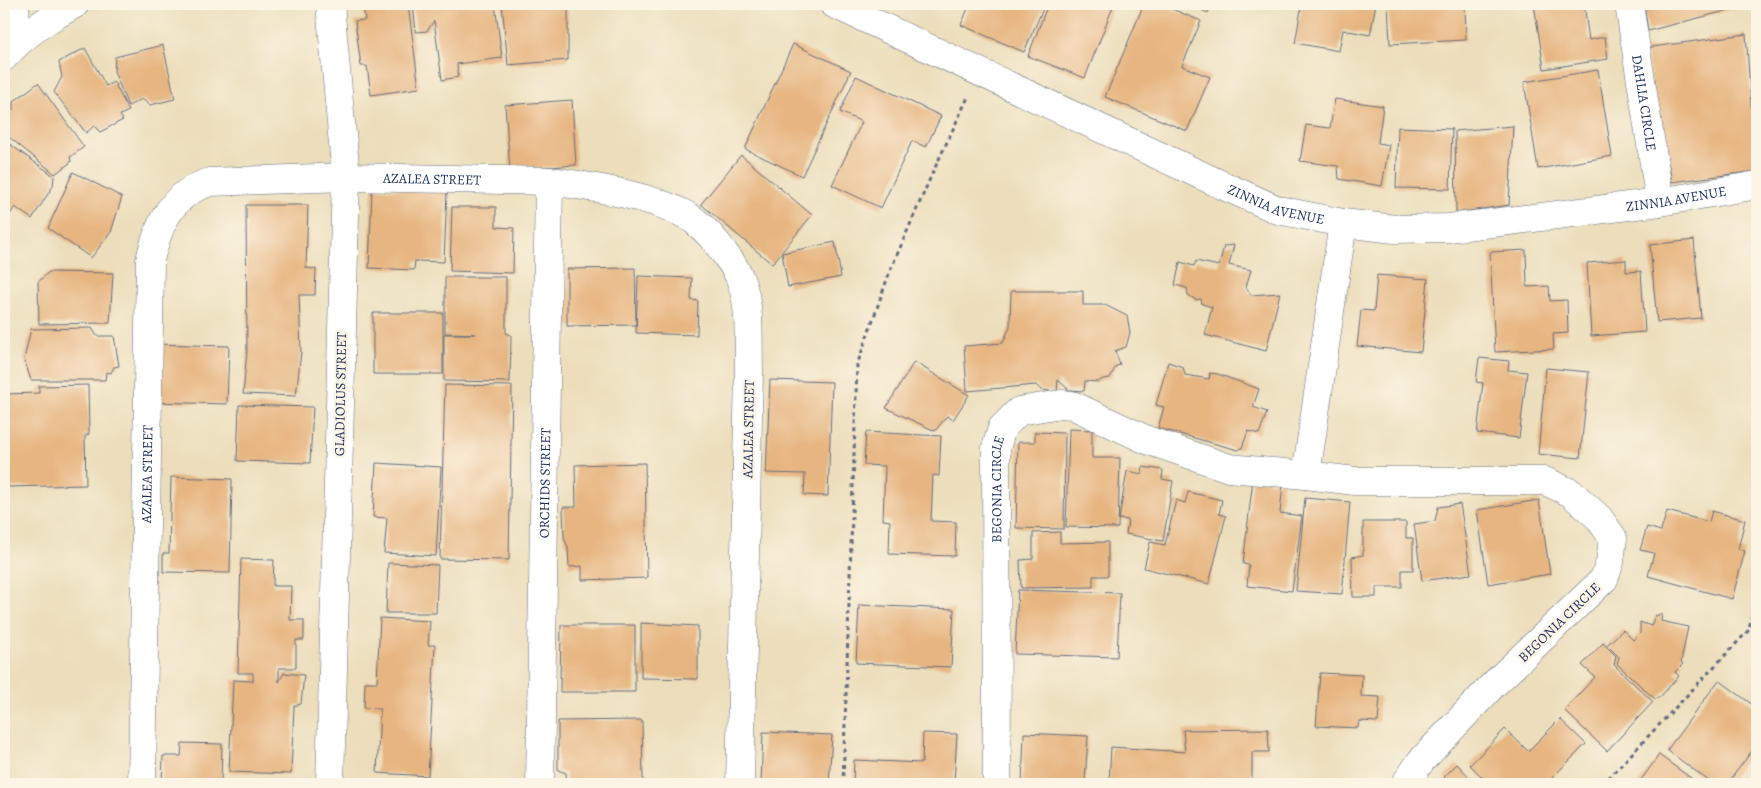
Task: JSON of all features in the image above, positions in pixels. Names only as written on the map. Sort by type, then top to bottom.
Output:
[{"type":"street","points":[[11,49],[15,4]]},
{"type":"street","points":[[11,49],[52,17],[75,4]]},
{"type":"street","name":"GLADIOLUS STREET","points":[[330,4],[346,177],[330,784]]},
{"type":"street","name":"ZINNIA AVENUE","points":[[834,4],[1150,153],[1278,210],[1342,223],[1396,229],[1448,228],[1660,202],[1757,184]]},
{"type":"street","name":"DAHLIA CIRCLE","points":[[1629,4],[1660,202]]},
{"type":"street","name":"AZALEA STREET","points":[[142,784],[150,260],[155,239],[165,217],[178,200],[196,186],[210,182],[346,177],[549,181],[585,186],[637,197],[667,206],[694,220],[716,240],[731,262],[742,284],[747,310],[749,371],[740,784]]},
{"type":"street","name":"ORCHIDS STREET","points":[[540,784],[549,181]]},
{"type":"street","points":[[1306,475],[1342,223]]},
{"type":"street","name":"BEGONIA CIRCLE","points":[[998,784],[996,448],[1002,428],[1019,411],[1061,404],[1072,405],[1147,440],[1229,468],[1306,475],[1355,482],[1545,481],[1571,493],[1599,518],[1613,538],[1610,562],[1604,579],[1492,686],[1421,760],[1405,784]]},
{"type":"path","points":[[843,784],[857,365],[890,271],[932,174],[980,72]]},
{"type":"path","points":[[1603,784],[1748,631],[1757,600]]},
{"type":"building","points":[[408,4],[419,88],[371,95],[367,66],[361,66],[355,21],[365,20],[363,6]]},
{"type":"building","points":[[413,4],[495,4],[502,58],[457,64],[458,77],[442,80],[434,21],[427,31],[416,32]]},
{"type":"building","points":[[502,4],[568,4],[568,60],[508,65]]},
{"type":"building","points":[[970,4],[1045,4],[1024,52],[961,25]]},
{"type":"building","points":[[1048,4],[1114,4],[1085,78],[1028,56]]},
{"type":"building","points":[[1144,4],[1160,4],[1201,21],[1182,66],[1210,77],[1187,131],[1105,97]]},
{"type":"building","points":[[1189,4],[1212,4],[1208,13]]},
{"type":"building","points":[[1302,4],[1376,4],[1370,35],[1343,30],[1339,51],[1295,43]]},
{"type":"building","points":[[1388,4],[1465,4],[1466,40],[1390,44]]},
{"type":"building","points":[[1534,4],[1584,4],[1589,40],[1605,37],[1608,59],[1544,69]]},
{"type":"building","points":[[1644,4],[1745,4],[1745,6],[1648,31]]},
{"type":"building","points":[[1746,34],[1756,171],[1672,182],[1645,48]]},
{"type":"building","points":[[793,44],[851,71],[802,176],[745,149]]},
{"type":"building","points":[[163,45],[175,99],[150,105],[142,99],[128,106],[114,71],[115,57]]},
{"type":"building","points":[[85,48],[106,86],[114,82],[129,111],[120,115],[123,120],[100,132],[94,126],[86,133],[54,92],[62,77],[59,62]]},
{"type":"building","points":[[1598,70],[1612,156],[1538,169],[1524,82]]},
{"type":"building","points":[[856,76],[941,116],[926,147],[912,141],[881,208],[832,185],[862,122],[840,112]]},
{"type":"building","points":[[38,83],[84,147],[70,157],[71,162],[55,174],[4,133],[4,117],[13,110],[13,102]]},
{"type":"building","points":[[1335,99],[1383,106],[1378,143],[1389,145],[1382,186],[1339,179],[1338,166],[1300,161],[1306,125],[1330,128]]},
{"type":"building","points":[[572,100],[576,165],[510,170],[505,105]]},
{"type":"building","points":[[1513,126],[1509,205],[1456,213],[1455,131]]},
{"type":"building","points":[[1398,127],[1452,129],[1450,189],[1396,188]]},
{"type":"building","points":[[4,140],[54,176],[53,186],[32,219],[15,207],[11,213],[4,208]]},
{"type":"building","points":[[741,155],[812,215],[772,264],[701,204]]},
{"type":"building","points":[[73,172],[122,197],[111,232],[91,258],[48,228]]},
{"type":"building","points":[[372,189],[447,191],[444,262],[415,261],[414,270],[369,268]]},
{"type":"building","points":[[246,205],[308,205],[306,268],[316,269],[315,295],[299,295],[301,352],[296,396],[243,394],[247,351]]},
{"type":"building","points":[[452,207],[496,207],[496,227],[514,228],[513,273],[450,271]]},
{"type":"building","points":[[1694,240],[1701,318],[1657,322],[1650,245]]},
{"type":"building","points":[[835,242],[841,277],[788,287],[782,253]]},
{"type":"building","points":[[1234,245],[1229,265],[1251,270],[1246,287],[1251,295],[1280,293],[1266,351],[1205,335],[1212,307],[1202,304],[1201,299],[1196,300],[1188,295],[1187,288],[1175,285],[1180,262],[1194,266],[1196,261],[1219,266],[1224,246]]},
{"type":"building","points":[[1526,250],[1527,287],[1549,286],[1550,301],[1567,300],[1568,333],[1553,334],[1554,349],[1495,352],[1490,252]]},
{"type":"building","points":[[1626,260],[1626,272],[1641,271],[1645,332],[1591,336],[1587,263]]},
{"type":"building","points":[[635,268],[636,325],[567,326],[567,269]]},
{"type":"building","points":[[49,272],[113,273],[110,323],[39,324],[38,282]]},
{"type":"building","points":[[1377,275],[1428,279],[1421,352],[1357,346],[1361,310],[1374,311]]},
{"type":"building","points":[[638,276],[692,278],[691,300],[698,301],[697,335],[636,333]]},
{"type":"building","points":[[445,277],[506,277],[506,333],[511,335],[510,382],[444,381],[444,334],[476,334],[445,333]]},
{"type":"building","points":[[1011,291],[1083,291],[1083,305],[1105,305],[1127,316],[1130,333],[1126,347],[1115,351],[1120,365],[1116,366],[1110,378],[1098,382],[1085,381],[1084,391],[1069,390],[1058,380],[1057,392],[1041,390],[1036,385],[967,391],[964,346],[1003,343],[1010,326]]},
{"type":"building","points":[[373,313],[443,313],[443,374],[373,374]]},
{"type":"building","points":[[92,328],[97,336],[114,336],[119,366],[114,367],[111,373],[106,372],[105,380],[31,380],[24,359],[31,329]]},
{"type":"building","points":[[153,344],[229,346],[227,404],[151,402]]},
{"type":"building","points":[[1479,358],[1509,361],[1508,370],[1527,372],[1519,438],[1477,433],[1483,383],[1476,382]]},
{"type":"building","points":[[914,362],[969,395],[953,420],[947,416],[935,431],[886,408]]},
{"type":"building","points":[[1168,362],[1183,367],[1185,375],[1209,379],[1210,373],[1218,374],[1259,389],[1253,407],[1267,412],[1259,434],[1248,431],[1242,448],[1238,450],[1158,428],[1164,407],[1156,405]]},
{"type":"building","points":[[1546,368],[1589,372],[1580,458],[1538,454]]},
{"type":"building","points":[[770,380],[832,382],[828,496],[804,495],[805,474],[766,473]]},
{"type":"building","points":[[88,385],[89,434],[85,436],[86,485],[8,487],[6,394],[39,393],[39,386]]},
{"type":"building","points":[[445,385],[512,386],[509,560],[440,559]]},
{"type":"building","points":[[239,405],[313,407],[310,463],[237,461]]},
{"type":"building","points":[[1069,429],[1092,430],[1092,458],[1120,458],[1118,528],[1066,527]]},
{"type":"building","points":[[866,432],[941,436],[939,476],[933,475],[931,521],[956,522],[955,556],[889,554],[890,521],[883,520],[885,466],[864,465]]},
{"type":"building","points":[[1035,432],[1065,433],[1064,529],[1016,528],[1018,442],[1035,442]]},
{"type":"building","points":[[376,463],[441,467],[436,556],[384,553],[387,518],[373,517]]},
{"type":"building","points":[[645,463],[647,578],[582,580],[582,566],[569,567],[568,547],[564,538],[563,507],[576,507],[575,465]]},
{"type":"building","points":[[1143,467],[1163,470],[1162,479],[1173,481],[1163,541],[1126,534],[1128,520],[1119,519],[1127,471],[1142,474]]},
{"type":"building","points":[[171,477],[232,479],[230,573],[163,572],[163,553],[169,553]]},
{"type":"building","points":[[1253,479],[1283,483],[1280,513],[1302,516],[1292,591],[1247,586],[1249,565],[1243,564]]},
{"type":"building","points":[[1188,492],[1222,500],[1219,514],[1226,516],[1209,584],[1144,568],[1150,542],[1165,545],[1176,500],[1185,503]]},
{"type":"building","points":[[1305,498],[1350,502],[1342,594],[1296,591]]},
{"type":"building","points":[[1539,500],[1550,574],[1488,584],[1477,510]]},
{"type":"building","points":[[1460,504],[1471,574],[1422,581],[1414,524],[1435,521],[1438,507]]},
{"type":"building","points":[[1667,511],[1709,522],[1712,511],[1745,520],[1738,549],[1745,551],[1732,599],[1648,576],[1654,553],[1640,550],[1647,527],[1661,531]]},
{"type":"building","points":[[1363,522],[1406,522],[1406,538],[1413,538],[1413,570],[1402,570],[1402,587],[1376,587],[1376,597],[1353,597],[1352,557],[1363,555]]},
{"type":"building","points":[[1060,532],[1060,543],[1108,542],[1108,576],[1093,576],[1093,587],[1021,588],[1020,560],[1033,559],[1033,533]]},
{"type":"building","points":[[241,559],[274,560],[273,586],[291,586],[290,620],[304,620],[304,640],[296,640],[296,668],[279,668],[279,682],[284,673],[304,675],[301,704],[294,706],[291,774],[229,772],[233,680],[253,681],[253,673],[238,673]]},
{"type":"building","points":[[388,563],[438,565],[436,613],[386,613]]},
{"type":"building","points":[[1018,590],[1120,593],[1117,657],[1015,654]]},
{"type":"building","points":[[859,605],[954,609],[951,667],[856,663]]},
{"type":"building","points":[[1662,614],[1661,621],[1688,627],[1681,662],[1683,664],[1675,672],[1679,676],[1660,697],[1655,699],[1617,664],[1619,657],[1607,645],[1623,630],[1633,640],[1640,633],[1640,622],[1651,626],[1655,616]]},
{"type":"building","points":[[380,618],[430,621],[428,645],[435,645],[428,776],[377,773],[380,709],[364,708],[365,682],[377,682]]},
{"type":"building","points":[[641,623],[698,626],[698,679],[641,678]]},
{"type":"building","points":[[561,625],[635,625],[635,692],[560,692]]},
{"type":"building","points":[[1603,643],[1616,656],[1614,665],[1653,702],[1607,751],[1564,710],[1595,677],[1582,665]]},
{"type":"building","points":[[1320,673],[1362,675],[1361,696],[1380,697],[1378,722],[1359,721],[1358,728],[1316,726]]},
{"type":"building","points":[[1719,680],[1757,708],[1757,744],[1727,784],[1713,784],[1667,750]]},
{"type":"building","points":[[1560,719],[1586,744],[1546,784],[1489,784],[1470,765],[1505,729],[1528,751]]},
{"type":"building","points":[[642,720],[643,784],[567,784],[566,773],[558,770],[558,721]]},
{"type":"building","points":[[1268,729],[1269,752],[1252,752],[1252,784],[1109,784],[1111,747],[1185,752],[1183,730]]},
{"type":"building","points":[[763,732],[832,735],[829,784],[761,784]]},
{"type":"building","points":[[923,733],[957,734],[954,784],[853,784],[854,760],[922,763]]},
{"type":"building","points":[[1024,733],[1088,736],[1085,782],[1101,782],[1101,784],[1022,784]]},
{"type":"building","points":[[182,743],[222,744],[221,784],[162,784],[163,756],[181,756]]},
{"type":"building","points":[[1659,755],[1699,784],[1638,784]]},
{"type":"building","points":[[1457,764],[1476,784],[1451,784],[1444,777]]}]
